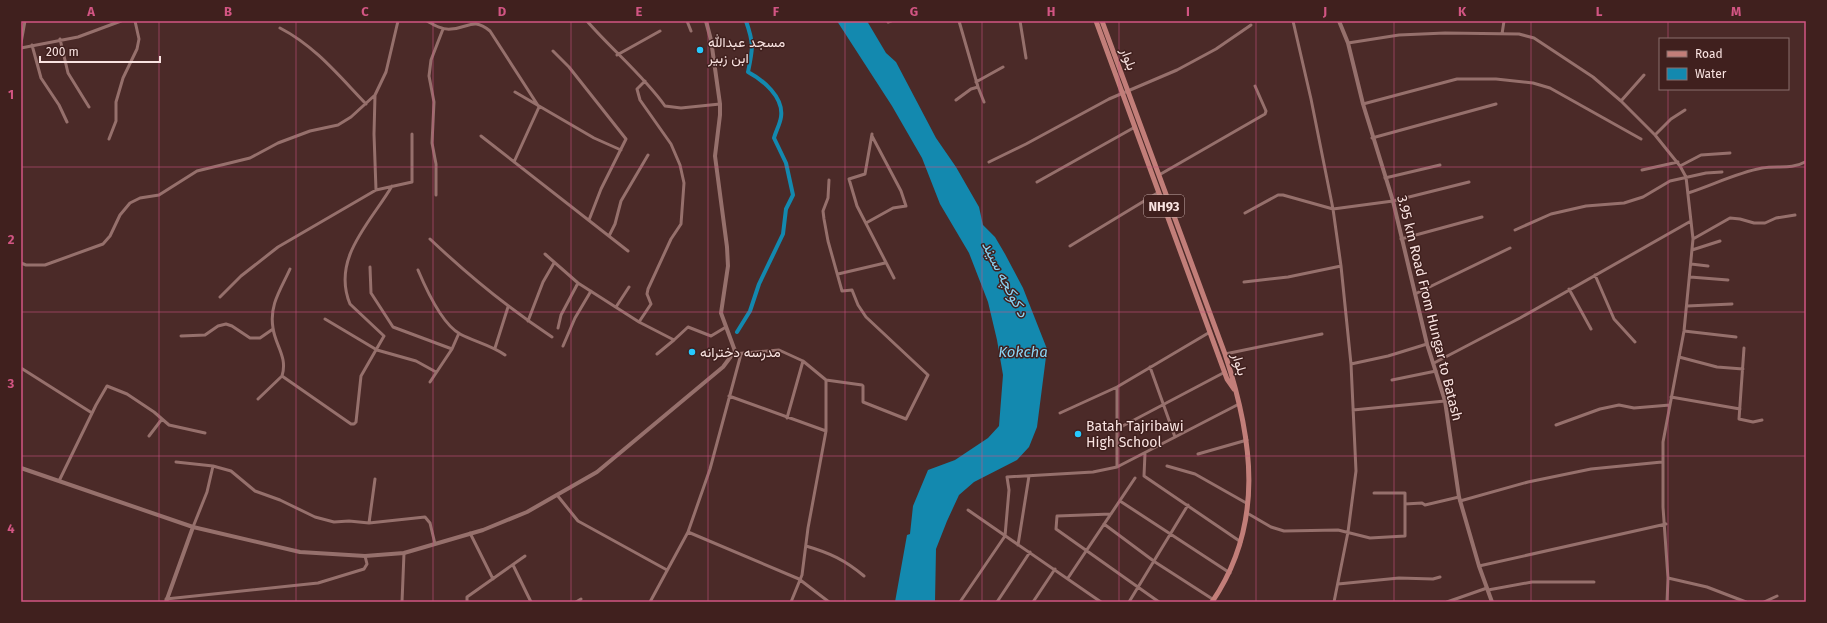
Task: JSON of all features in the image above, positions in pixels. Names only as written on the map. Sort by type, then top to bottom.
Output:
[{"type":"main road","name":"بلوار","points":[[1096,21],[1159,175],[1234,379],[1234,390]]},
{"type":"main road","name":"بلوار","points":[[1102,21],[1136,127],[1159,192],[1225,372],[1234,390]]},
{"type":"main road","points":[[1206,320],[1212,317]]},
{"type":"main road","name":"NH93","points":[[1213,601],[1230,572],[1241,542],[1248,504],[1250,470],[1247,440],[1234,390]]},
{"type":"street","points":[[21,43],[25,21]]},
{"type":"street","points":[[21,48],[60,39],[78,37],[121,21]]},
{"type":"street","points":[[108,140],[116,121],[116,102],[123,78],[137,49],[139,40],[135,21]]},
{"type":"street","points":[[21,263],[26,265],[45,265],[103,244],[110,236],[120,214],[130,203],[140,198],[160,194],[197,171],[250,158],[278,143],[310,131],[338,125],[351,117],[375,95],[386,72],[398,21]]},
{"type":"street","points":[[427,21],[451,30],[474,23],[482,24],[490,31],[539,106]]},
{"type":"street","points":[[587,21],[617,55],[645,81],[668,108],[720,104]]},
{"type":"street","points":[[687,21],[691,31]]},
{"type":"street","points":[[21,468],[193,527],[300,552],[365,556],[404,553],[470,533],[527,512],[597,472],[723,367],[735,352],[734,344],[721,313],[728,266],[728,247],[715,156],[720,104],[711,40],[706,21]]},
{"type":"street","points":[[959,21],[976,82],[984,102]]},
{"type":"street","points":[[1020,21],[1026,58]]},
{"type":"street","points":[[1293,21],[1333,209],[1352,364],[1356,471],[1348,532],[1334,602]]},
{"type":"street","name":"3.95 km Road From Hungar to Batash","points":[[1339,21],[1348,44],[1372,138],[1393,201],[1415,294],[1445,401],[1459,499],[1479,566],[1492,602]]},
{"type":"street","points":[[1502,34],[1504,21]]},
{"type":"street","points":[[989,162],[1125,92],[1177,70],[1216,49],[1251,25]]},
{"type":"street","points":[[280,28],[299,38],[310,47],[366,104]]},
{"type":"street","points":[[436,195],[436,164],[432,143],[434,102],[429,76],[430,60],[443,28]]},
{"type":"street","points":[[617,55],[634,48],[660,31]]},
{"type":"street","points":[[1348,44],[1399,35],[1445,33],[1519,34],[1534,38],[1593,77],[1621,101],[1655,135],[1678,162],[1686,177],[1693,239],[1684,332],[1663,442],[1662,462],[1668,578],[1667,602]]},
{"type":"street","points":[[60,39],[68,73],[89,106]]},
{"type":"street","points":[[32,45],[41,78],[60,105],[67,122]]},
{"type":"street","points":[[553,51],[569,67],[625,137],[626,142],[602,189],[589,220]]},
{"type":"street","points":[[976,82],[1003,67]]},
{"type":"street","points":[[1621,101],[1644,75]]},
{"type":"street","points":[[1363,104],[1458,79],[1490,79],[1534,83],[1550,88],[1641,139]]},
{"type":"street","points":[[639,322],[651,304],[647,294],[648,289],[671,239],[681,224],[684,183],[680,165],[671,144],[640,100],[637,88],[645,81]]},
{"type":"street","points":[[1159,175],[1265,114],[1266,111],[1255,86]]},
{"type":"street","points":[[956,100],[971,89],[978,87]]},
{"type":"street","points":[[515,92],[594,138],[621,150]]},
{"type":"street","points":[[375,95],[374,134],[376,190]]},
{"type":"street","points":[[1372,138],[1496,104]]},
{"type":"street","points":[[514,162],[539,106]]},
{"type":"street","points":[[1655,135],[1671,119],[1685,110]]},
{"type":"street","points":[[1037,182],[1136,127]]},
{"type":"street","points":[[220,297],[241,276],[278,247],[376,190],[412,182],[412,134]]},
{"type":"street","points":[[866,223],[893,208],[906,206],[901,191],[872,134],[865,174],[849,179],[858,206],[866,223],[885,263],[894,278]]},
{"type":"street","points":[[481,136],[628,251]]},
{"type":"street","points":[[1680,166],[1701,155],[1730,153]]},
{"type":"street","points":[[609,236],[615,224],[621,201],[648,155]]},
{"type":"street","points":[[1642,170],[1678,162]]},
{"type":"street","points":[[1688,193],[1727,178],[1764,168],[1788,168],[1798,166],[1805,162]]},
{"type":"street","points":[[1385,178],[1440,165]]},
{"type":"street","points":[[1514,230],[1551,214],[1586,206],[1624,203],[1637,199],[1649,194],[1670,180],[1722,172]]},
{"type":"street","points":[[733,354],[779,350],[803,361],[826,380],[862,385],[863,402],[906,419],[928,375],[866,317],[858,305],[852,290],[842,290],[828,240],[824,215],[830,180]]},
{"type":"street","points":[[1246,212],[1278,195],[1333,209],[1393,201],[1469,182]]},
{"type":"street","points":[[282,376],[350,424],[354,424],[356,422],[361,376],[384,336],[350,304],[345,269],[350,250],[392,186]]},
{"type":"street","points":[[1070,246],[1159,192]]},
{"type":"street","points":[[1693,239],[1730,218],[1754,223],[1765,223],[1776,218],[1795,215]]},
{"type":"street","points":[[1401,239],[1482,216]]},
{"type":"street","points":[[1434,363],[1520,318],[1691,221]]},
{"type":"street","points":[[430,239],[471,278],[552,337]]},
{"type":"street","points":[[1692,250],[1720,241]]},
{"type":"street","points":[[1415,294],[1510,248]]},
{"type":"street","points":[[545,254],[578,283],[639,322],[674,340]]},
{"type":"street","points":[[528,321],[543,282],[554,263]]},
{"type":"street","points":[[838,274],[885,263]]},
{"type":"street","points":[[1691,264],[1708,266]]},
{"type":"street","points":[[1244,282],[1288,277],[1341,266]]},
{"type":"street","points":[[370,267],[371,292],[393,327],[452,349]]},
{"type":"street","points":[[258,399],[282,376],[284,358],[272,329],[272,309],[276,297],[290,269]]},
{"type":"street","points":[[418,270],[426,290],[442,315],[459,333],[495,348],[505,355]]},
{"type":"street","points":[[1595,275],[1614,319],[1635,342]]},
{"type":"street","points":[[1690,277],[1728,280]]},
{"type":"street","points":[[558,328],[561,315],[578,283]]},
{"type":"street","points":[[616,307],[629,287]]},
{"type":"street","points":[[1570,289],[1590,330]]},
{"type":"street","points":[[563,346],[575,318],[591,291]]},
{"type":"street","points":[[1687,306],[1732,304]]},
{"type":"street","points":[[495,348],[508,306]]},
{"type":"street","points":[[325,319],[377,350],[416,361],[436,372]]},
{"type":"street","points":[[181,336],[205,335],[218,326],[226,324],[232,326],[250,338],[260,338],[272,329]]},
{"type":"street","points":[[657,354],[688,327],[711,336],[726,327]]},
{"type":"street","points":[[1060,413],[1117,387],[1210,332]]},
{"type":"street","points":[[1684,332],[1736,337]]},
{"type":"street","points":[[430,382],[452,349],[459,333]]},
{"type":"street","points":[[1225,354],[1322,334]]},
{"type":"street","points":[[1352,364],[1388,356],[1428,344]]},
{"type":"street","points":[[1744,348],[1740,420],[1754,422],[1762,420]]},
{"type":"street","points":[[650,602],[688,532],[710,469],[741,354]]},
{"type":"street","points":[[1679,357],[1717,367],[1743,369]]},
{"type":"street","points":[[787,418],[803,361]]},
{"type":"street","points":[[1150,367],[1175,436]]},
{"type":"street","points":[[21,368],[92,413]]},
{"type":"street","points":[[1392,380],[1436,371]]},
{"type":"street","points":[[1117,429],[1225,372]]},
{"type":"street","points":[[791,602],[799,579],[802,575],[808,528],[826,431],[826,380]]},
{"type":"street","points":[[59,481],[105,388],[111,386],[162,418],[169,425],[205,433]]},
{"type":"street","points":[[1117,387],[1117,467]]},
{"type":"street","points":[[729,396],[826,431]]},
{"type":"street","points":[[1671,397],[1740,409]]},
{"type":"street","points":[[1353,410],[1445,401]]},
{"type":"street","points":[[960,602],[1005,536],[1009,490],[1007,477],[1093,472],[1117,467],[1145,454],[1175,436],[1238,404]]},
{"type":"street","points":[[1556,425],[1619,405],[1634,408],[1670,405]]},
{"type":"street","points":[[149,436],[162,418]]},
{"type":"street","points":[[1198,454],[1247,440]]},
{"type":"street","points":[[1145,454],[1144,476],[1241,542]]},
{"type":"street","points":[[176,462],[212,466],[231,471],[255,491],[280,500],[315,516],[334,522],[349,521],[369,523],[425,517],[430,523],[436,544]]},
{"type":"street","points":[[1405,504],[1422,503],[1425,505],[1459,499],[1528,482],[1591,469],[1662,462]]},
{"type":"street","points":[[212,466],[207,492],[166,601],[318,583],[364,569],[367,564],[365,556]]},
{"type":"street","points":[[1167,466],[1195,474],[1248,504]]},
{"type":"street","points":[[1018,545],[1028,476]]},
{"type":"street","points":[[1068,578],[1135,478]]},
{"type":"street","points":[[369,523],[375,479]]},
{"type":"street","points":[[1247,513],[1271,527],[1284,531],[1338,530],[1370,538],[1406,536],[1404,493],[1374,493]]},
{"type":"street","points":[[557,495],[578,521],[667,570]]},
{"type":"street","points":[[1120,501],[1230,572]]},
{"type":"street","points":[[1129,602],[1155,562],[1188,505]]},
{"type":"street","points":[[968,510],[1101,602]]},
{"type":"street","points":[[1111,514],[1057,516],[1056,529],[1159,602]]},
{"type":"street","points":[[1104,524],[1155,562],[1213,601]]},
{"type":"street","points":[[1479,566],[1666,524]]},
{"type":"street","points":[[688,532],[799,579],[829,602]]},
{"type":"street","points":[[470,533],[493,579]]},
{"type":"street","points":[[806,546],[830,553],[846,562],[864,576]]},
{"type":"street","points":[[997,602],[1030,552]]},
{"type":"street","points":[[402,602],[404,553]]},
{"type":"street","points":[[467,602],[467,597],[525,556]]},
{"type":"street","points":[[513,565],[531,602]]},
{"type":"street","points":[[1033,602],[1055,569]]},
{"type":"street","points":[[1338,584],[1399,578],[1433,579],[1440,577]]},
{"type":"street","points":[[1668,578],[1707,587],[1746,602]]},
{"type":"street","points":[[1447,602],[1488,589],[1532,582],[1594,582]]},
{"type":"street","points":[[1764,602],[1777,596]]},
{"type":"street","points":[[576,602],[581,599]]},
{"type":"water","name":"Kokcha","points":[[837,21],[867,21],[886,53],[896,62],[936,138],[956,167],[979,207],[983,225],[995,237],[1023,288],[1047,349],[1037,427],[1029,447],[1017,460],[974,482],[959,495],[936,549],[935,602],[895,602],[907,535],[910,534],[913,506],[928,470],[955,460],[988,438],[999,426],[1003,375],[988,302],[969,253],[940,204],[922,158],[892,106]]},
{"type":"waterway","points":[[737,332],[750,311],[759,284],[783,234],[786,209],[793,195],[786,163],[774,138],[781,117],[779,103],[776,96],[766,84],[748,72],[752,46],[746,21]]},
{"type":"place","name":"مسجد عبدالله ابن زبیر","points":[[700,50]]},
{"type":"place","name":"مدرسه دخترانه","points":[[692,352]]},
{"type":"place","name":"Batah Tajribawi High School","points":[[1078,434]]},
{"type":"water label","name":"د کوکچه سیند","points":[[1005,279]]}]
